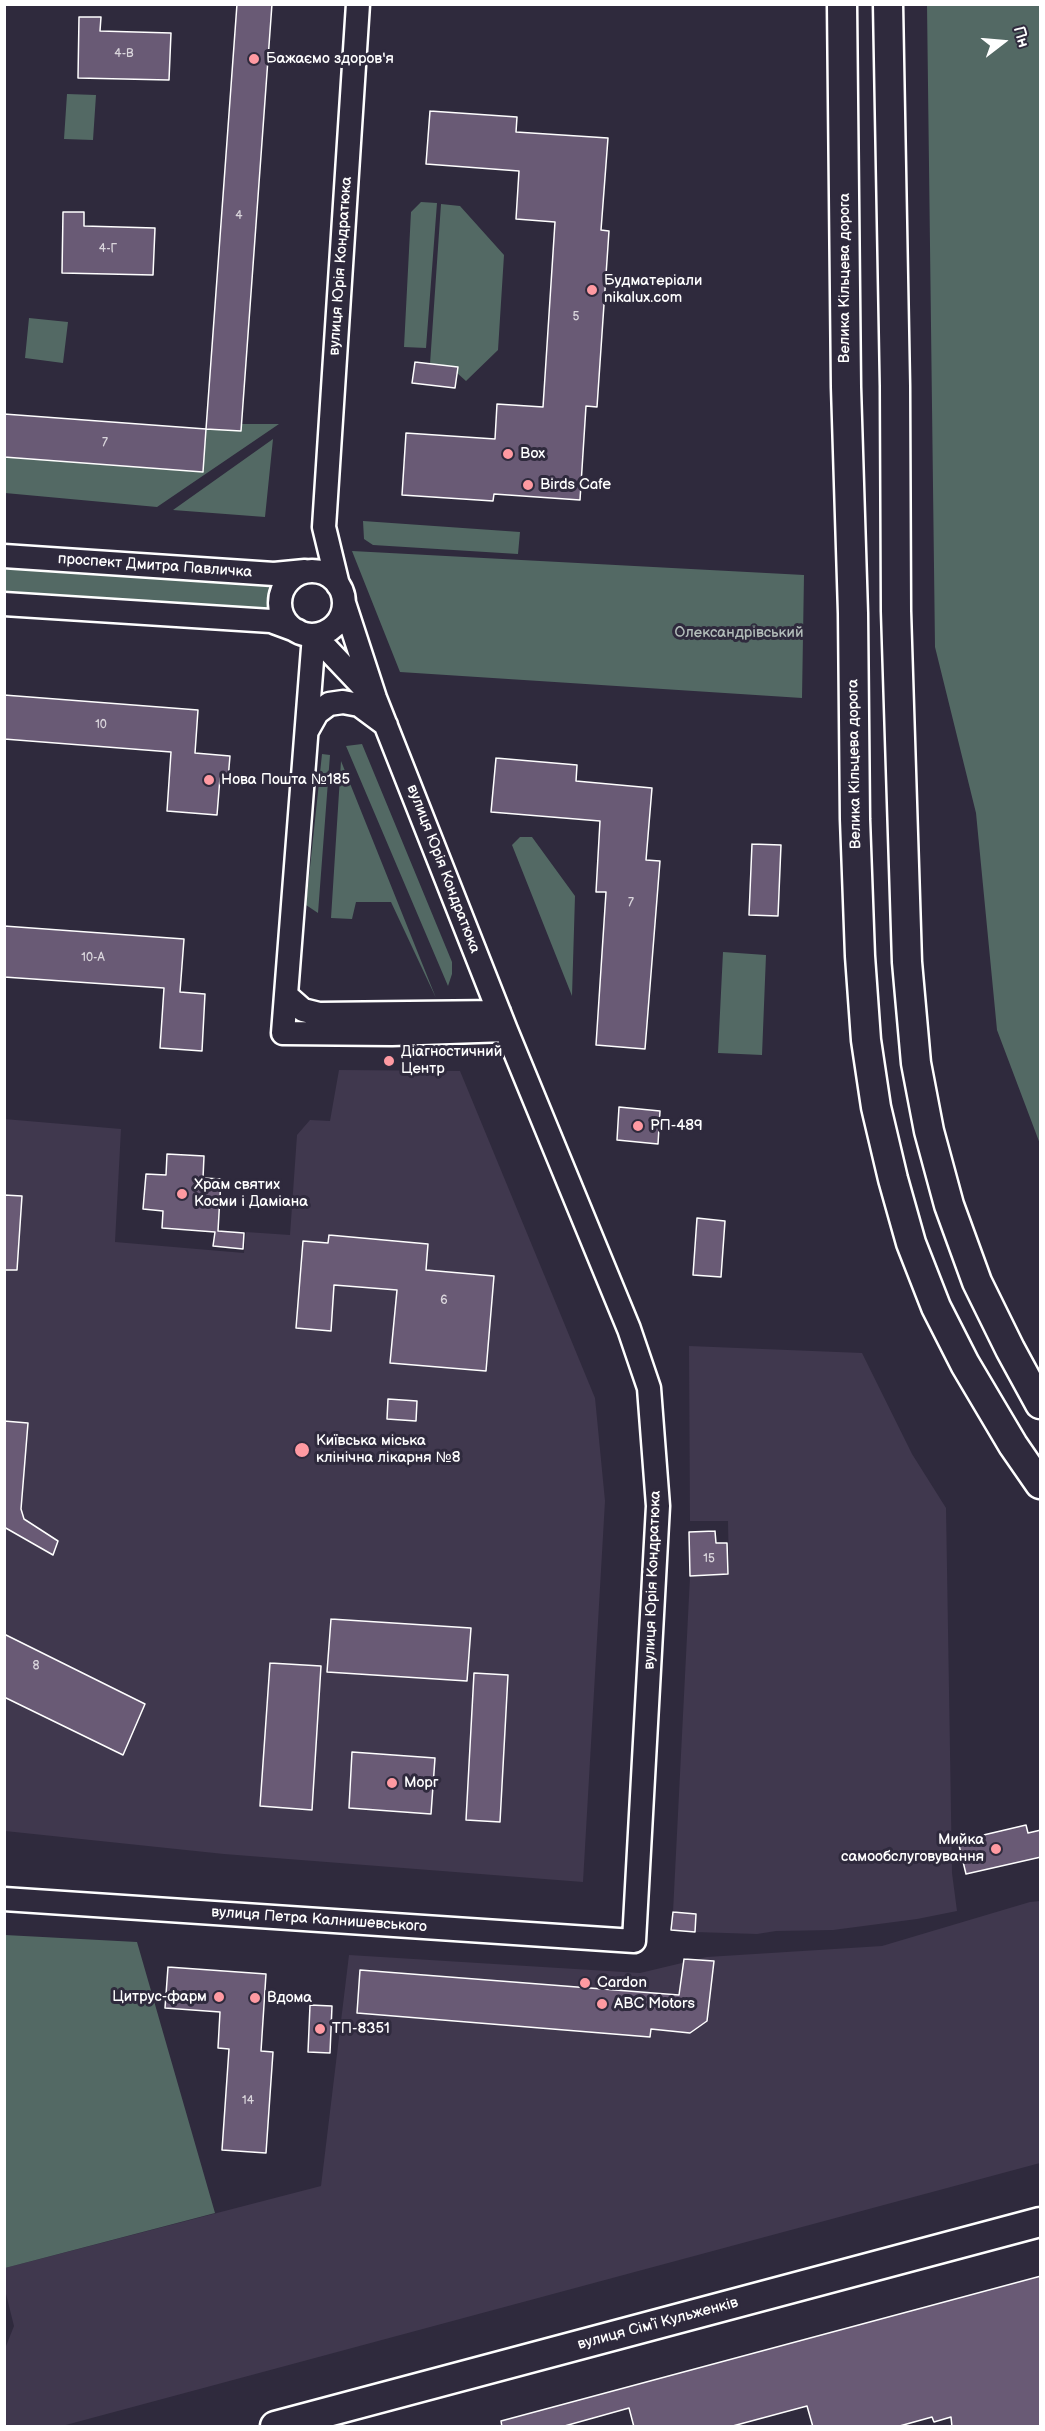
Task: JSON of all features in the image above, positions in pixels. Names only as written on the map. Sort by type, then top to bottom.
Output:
[{"type":"main road","name":"Велика Кільцева дорога","points":[[842,4],[846,387],[853,613],[855,819],[860,956],[866,1040],[876,1107],[911,1243],[928,1286],[965,1364],[1013,1445],[1041,1484]]},
{"type":"main road","points":[[888,4],[896,623],[907,962],[916,1063],[929,1131],[953,1216],[977,1282],[1010,1349],[1041,1404]]},
{"type":"main road","name":"вулиця Сімʼї Кульженків","points":[[275,2427],[1041,2222]]},
{"type":"street","name":"вулиця Юрія Кондратюка","points":[[358,4],[324,527],[341,594],[375,698],[503,1021],[629,1329],[649,1388],[658,1506],[634,1941]]},
{"type":"street","name":"вулиця Юрія Кондратюка","points":[[305,572],[324,527]]},
{"type":"street","name":"проспект Дмитра Павличка","points":[[4,556],[274,574],[305,572]]},
{"type":"street","points":[[4,604],[271,621],[306,633],[324,633],[339,621],[341,594],[324,573],[305,572],[284,586],[280,603],[285,620],[306,633]]},
{"type":"street","name":"вулиця Юрія Кондратюка","points":[[306,633],[375,698]]},
{"type":"street","points":[[306,633],[308,729],[283,1033],[392,1034],[503,1021]]},
{"type":"street","points":[[308,729],[317,712],[329,704],[343,702],[358,705],[387,726]]},
{"type":"street","points":[[286,995],[303,1010],[319,1014],[503,1021]]},
{"type":"street","name":"вулиця Петра Калнишевського","points":[[4,1899],[634,1941]]},
{"type":"shaded area","name":"Київська міська клінічна лікарня №8","points":[[339,1070],[460,1071],[595,1398],[605,1501],[583,1882],[224,1854],[5,1831],[4,1119],[121,1129],[115,1242],[244,1253],[246,1232],[290,1235],[297,1135],[310,1120],[330,1121]]},
{"type":"shaded area","points":[[689,1346],[862,1353],[912,1454],[946,1508],[952,1873],[957,1911],[917,1919],[833,1930],[776,1931],[757,1934],[695,1932],[696,1914],[673,1912],[690,1577],[729,1574],[728,1521],[690,1521]]},
{"type":"shaded area","points":[[1040,1901],[1040,2163],[62,2426],[5,2426],[4,2351],[14,2326],[5,2290],[5,2268],[321,2186],[349,1955],[640,1973],[707,1957],[882,1946]]},
{"type":"green space","points":[[927,5],[1040,5],[1040,1144],[997,1030],[976,813],[935,647]]},
{"type":"green space","points":[[67,94],[96,95],[93,140],[64,139]]},
{"type":"green space","points":[[421,202],[437,203],[426,348],[404,347],[411,212]]},
{"type":"green space","points":[[441,204],[460,206],[504,255],[498,350],[466,381],[457,373],[457,367],[430,364]]},
{"type":"green space","points":[[29,318],[68,322],[63,363],[25,358]]},
{"type":"green space","points":[[241,424],[279,424],[157,507],[5,493],[4,457],[203,472],[206,429],[241,431]]},
{"type":"green space","points":[[273,439],[265,517],[173,510]]},
{"type":"green space","points":[[363,521],[520,532],[518,554],[373,545],[364,539]]},
{"type":"green space","name":"Олександрівський","points":[[352,551],[804,575],[802,698],[400,672]]},
{"type":"green space","points":[[4,567],[269,586],[267,617],[5,600]]},
{"type":"green space","points":[[362,744],[452,962],[452,974],[448,986],[346,746]]},
{"type":"green space","points":[[322,754],[330,755],[318,913],[306,905]]},
{"type":"green space","points":[[341,761],[436,998],[391,902],[356,902],[352,919],[331,918]]},
{"type":"green space","points":[[520,837],[532,837],[575,896],[572,996],[512,845]]},
{"type":"green space","points":[[723,952],[766,955],[762,1055],[718,1053]]},
{"type":"green space","points":[[5,1935],[137,1942],[215,2213],[5,2268]]},
{"type":"building","points":[[237,4],[272,4],[241,431],[206,429]]},
{"type":"building","points":[[79,17],[101,17],[100,31],[171,33],[169,80],[78,78]]},
{"type":"building","points":[[430,111],[517,117],[516,132],[608,138],[601,230],[609,231],[597,407],[586,406],[580,500],[494,494],[493,501],[402,495],[406,433],[495,439],[497,404],[543,407],[555,222],[516,219],[519,171],[426,164]]},
{"type":"building","points":[[63,212],[84,212],[84,226],[155,228],[153,275],[62,273]]},
{"type":"building","points":[[415,362],[458,367],[455,388],[412,383]]},
{"type":"building","points":[[4,414],[206,429],[203,472],[4,457]]},
{"type":"building","points":[[4,695],[198,710],[195,753],[230,756],[228,779],[220,778],[217,815],[167,811],[171,752],[4,739]]},
{"type":"building","points":[[496,758],[577,765],[576,781],[652,788],[646,860],[660,861],[645,1049],[596,1045],[606,892],[596,892],[600,821],[491,812]]},
{"type":"building","points":[[752,844],[781,845],[778,916],[749,915]]},
{"type":"building","points":[[4,926],[184,939],[180,992],[205,994],[202,1051],[160,1048],[164,988],[4,977]]},
{"type":"building","name":"РП-489","points":[[619,1107],[660,1111],[658,1144],[617,1140]]},
{"type":"building","name":"Храм святих Косми і Даміана","points":[[167,1154],[204,1156],[203,1178],[221,1179],[218,1231],[244,1233],[243,1249],[213,1246],[215,1232],[162,1228],[163,1211],[143,1209],[146,1174],[166,1175]]},
{"type":"building","points":[[4,1195],[22,1196],[17,1270],[4,1270]]},
{"type":"building","points":[[697,1218],[725,1221],[721,1277],[693,1275]]},
{"type":"building","points":[[329,1235],[428,1244],[426,1270],[494,1276],[486,1371],[390,1363],[397,1290],[334,1285],[331,1331],[296,1328],[303,1241],[328,1243]]},
{"type":"building","points":[[388,1399],[417,1401],[416,1421],[387,1419]]},
{"type":"building","points":[[4,1421],[28,1423],[21,1509],[24,1519],[58,1541],[53,1555],[4,1527]]},
{"type":"building","points":[[715,1531],[716,1543],[727,1543],[728,1574],[690,1576],[689,1532]]},
{"type":"building","points":[[331,1619],[471,1628],[467,1681],[327,1672]]},
{"type":"building","points":[[4,1634],[145,1704],[123,1755],[4,1697]]},
{"type":"building","points":[[270,1663],[321,1666],[312,1810],[260,1806]]},
{"type":"building","points":[[474,1673],[508,1675],[500,1822],[466,1820]]},
{"type":"building","name":"Морг","points":[[352,1752],[435,1758],[431,1814],[349,1808]]},
{"type":"building","name":"Мийка самообслуговування","points":[[1026,1825],[1028,1833],[1041,1830],[1041,1857],[966,1874],[958,1841]]},
{"type":"building","points":[[673,1912],[696,1914],[695,1932],[671,1930]]},
{"type":"building","points":[[684,1959],[714,1961],[707,2021],[690,2033],[651,2029],[650,2037],[357,2013],[360,1970],[679,1995]]},
{"type":"building","points":[[168,1967],[266,1974],[261,2051],[273,2052],[266,2153],[222,2150],[229,2049],[218,2048],[220,2012],[165,2008]]},
{"type":"building","name":"ТП-8351","points":[[310,2005],[332,2006],[330,2053],[308,2052]]},
{"type":"building","points":[[1041,2276],[1041,2427],[952,2427],[951,2417],[934,2422],[932,2417],[896,2427],[813,2427],[807,2406],[729,2427],[634,2427],[629,2408],[561,2427],[502,2427],[501,2421]]},
{"type":"place","name":"Бажаємо здоров'я","points":[[254,59]]},
{"type":"place","name":"Будматеріали nikalux.com","points":[[592,290]]},
{"type":"place","name":"Box","points":[[508,454]]},
{"type":"place","name":"Birds Cafe","points":[[528,485]]},
{"type":"place","name":"Нова Пошта №185","points":[[209,780]]},
{"type":"place","name":"Діагностичний Центр","points":[[389,1061]]},
{"type":"place","name":"РП-489","points":[[638,1126]]},
{"type":"place","name":"Храм святих Косми і Даміана","points":[[182,1194]]},
{"type":"place","name":"Київська міська клінічна лікарня №8","points":[[302,1450]]},
{"type":"place","name":"Морг","points":[[392,1783]]},
{"type":"place","name":"Мийка самообслуговування","points":[[996,1849]]},
{"type":"place","name":"Cardon","points":[[585,1983]]},
{"type":"place","name":"Цитрус-фарм","points":[[219,1997]]},
{"type":"place","name":"Вдома","points":[[255,1998]]},
{"type":"place","name":"ABC Motors","points":[[602,2004]]},
{"type":"place","name":"ТП-8351","points":[[320,2029]]}]
